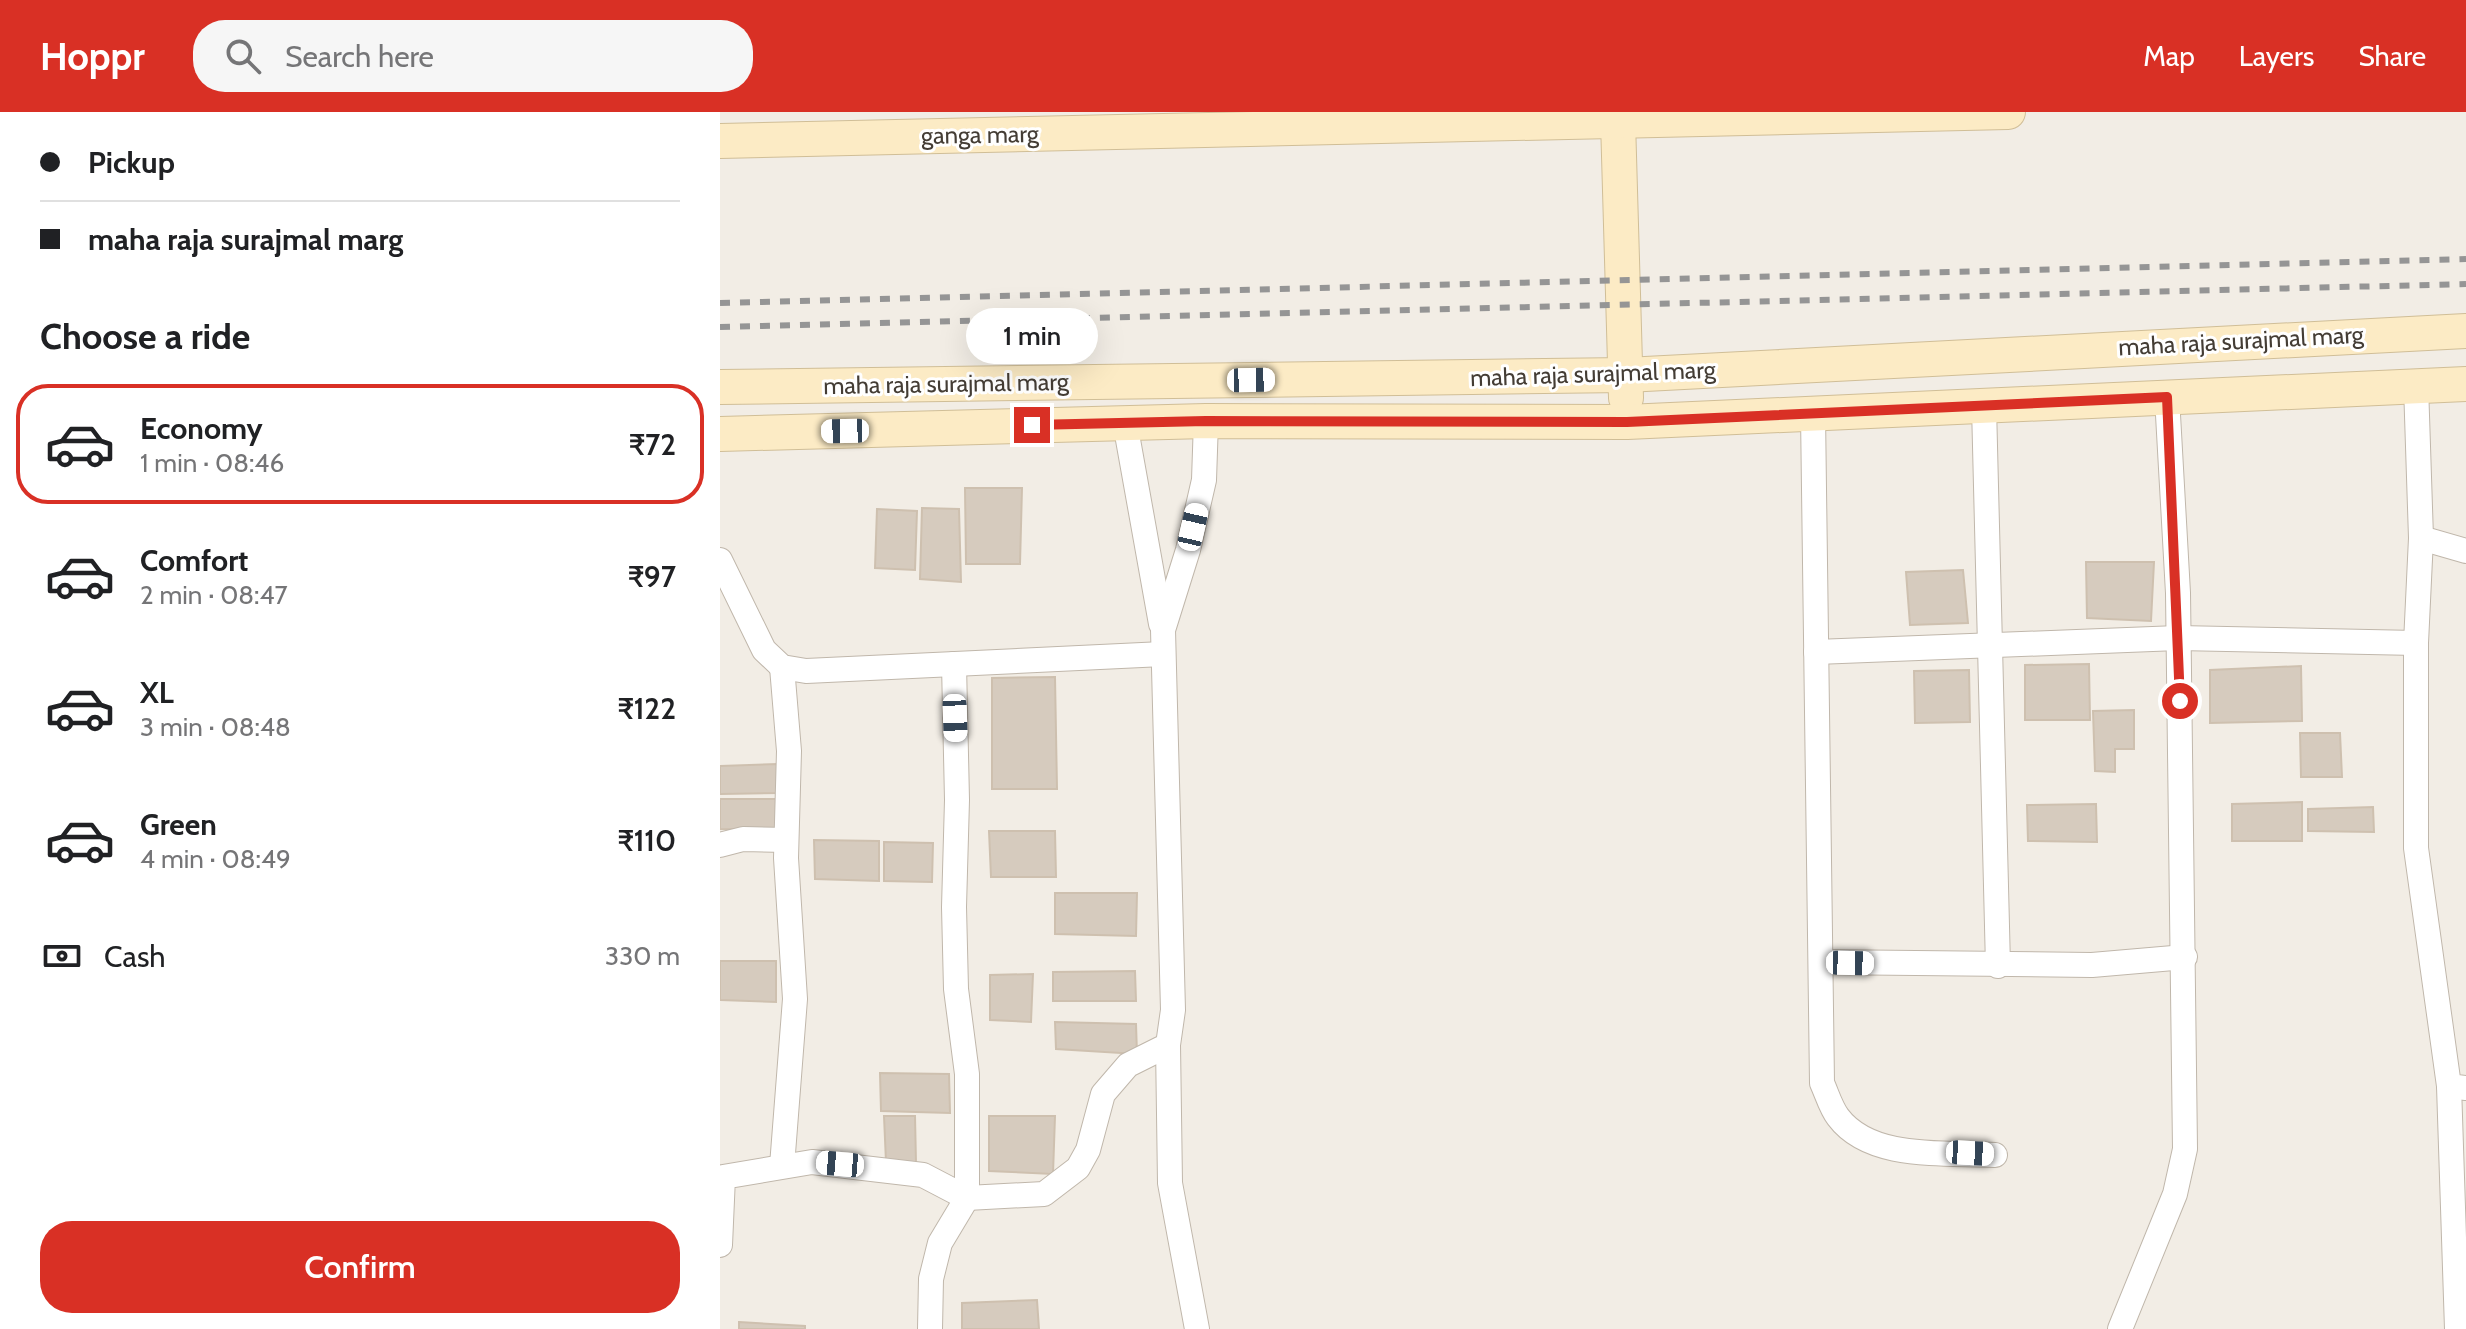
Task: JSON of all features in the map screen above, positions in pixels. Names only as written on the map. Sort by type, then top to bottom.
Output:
[{"type":"street","name":"ganga marg","points":[[720,141],[793,126],[1618,121],[2008,112]]},
{"type":"street","points":[[1618,121],[1627,422]]},
{"type":"street","name":"maha raja surajmal marg","points":[[720,387],[1626,375],[2466,331]]},
{"type":"street","points":[[2413,332],[2421,538],[2416,643],[2416,848],[2457,1087],[2457,1329]]},
{"type":"street","name":"maha raja surajmal marg","points":[[720,434],[1206,421],[1627,422],[2466,384]]},
{"type":"street","points":[[2120,1329],[2175,1194],[2185,1149],[2185,957],[2178,638],[2167,397]]},
{"type":"street","points":[[1984,406],[1998,966]]},
{"type":"street","points":[[1813,414],[1822,1083],[1837,1117],[1863,1139],[1895,1149],[1995,1155]]},
{"type":"street","points":[[1163,630],[1188,550],[1204,480],[1206,421]]},
{"type":"street","points":[[1125,423],[1163,630],[1173,1010],[1168,1045],[1170,1183],[1197,1329]]},
{"type":"street","points":[[2421,538],[2466,551]]},
{"type":"street","points":[[720,560],[764,650],[782,667],[806,671],[1163,654]]},
{"type":"street","points":[[1816,652],[2178,638],[2416,643]]},
{"type":"street","points":[[930,1329],[931,1279],[940,1243],[967,1198],[967,1074],[956,989],[954,907],[957,800],[954,664]]},
{"type":"street","points":[[782,667],[789,751],[786,840],[795,999],[782,1166]]},
{"type":"street","points":[[720,845],[743,839],[786,840]]},
{"type":"street","points":[[1821,962],[2092,965],[2185,957]]},
{"type":"street","points":[[720,1245],[721,1177],[782,1166],[812,1162],[923,1175],[967,1198],[1044,1194],[1078,1168],[1088,1150],[1103,1094],[1128,1065],[1168,1045]]},
{"type":"building","points":[[965,488],[1022,488],[1020,564],[966,564]]},
{"type":"building","points":[[922,508],[959,509],[961,582],[920,579]]},
{"type":"building","points":[[877,509],[917,511],[915,570],[875,568]]},
{"type":"building","points":[[2086,562],[2154,562],[2151,621],[2087,618]]},
{"type":"building","points":[[1963,570],[1968,623],[1910,625],[1906,572]]},
{"type":"building","points":[[2089,664],[2090,720],[2025,720],[2025,665]]},
{"type":"building","points":[[2301,666],[2302,721],[2210,723],[2210,670]]},
{"type":"building","points":[[1969,670],[1970,722],[1915,723],[1914,671]]},
{"type":"building","points":[[1055,677],[1057,789],[992,789],[992,678]]},
{"type":"building","points":[[2134,710],[2134,749],[2115,749],[2115,772],[2095,771],[2093,711]]},
{"type":"building","points":[[2300,733],[2340,733],[2342,777],[2301,777]]},
{"type":"building","points":[[777,764],[778,793],[720,794],[720,766]]},
{"type":"building","points":[[720,799],[777,799],[778,830],[720,829]]},
{"type":"building","points":[[2302,802],[2302,841],[2232,841],[2232,804]]},
{"type":"building","points":[[2096,804],[2097,842],[2028,841],[2027,805]]},
{"type":"building","points":[[2373,807],[2374,832],[2308,831],[2308,809]]},
{"type":"building","points":[[989,831],[1055,831],[1056,877],[991,877]]},
{"type":"building","points":[[814,840],[879,841],[879,881],[815,879]]},
{"type":"building","points":[[884,842],[933,843],[932,882],[884,881]]},
{"type":"building","points":[[1055,893],[1137,893],[1136,936],[1055,934]]},
{"type":"building","points":[[720,961],[776,961],[776,1002],[720,1000]]},
{"type":"building","points":[[1135,971],[1136,1001],[1053,1001],[1053,972]]},
{"type":"building","points":[[1033,974],[1031,1022],[990,1020],[990,975]]},
{"type":"building","points":[[1055,1022],[1136,1024],[1137,1054],[1056,1049]]},
{"type":"building","points":[[880,1073],[949,1074],[950,1113],[881,1111]]},
{"type":"building","points":[[884,1116],[915,1116],[916,1163],[886,1162]]},
{"type":"building","points":[[989,1116],[1055,1116],[1053,1174],[989,1171]]},
{"type":"building","points":[[1037,1300],[1039,1329],[962,1329],[962,1303]]},
{"type":"building","points":[[739,1322],[805,1326],[805,1329],[739,1329]]},
{"type":"railway","points":[[720,303],[2466,259]]},
{"type":"railway","points":[[720,327],[2466,284]]},
{"type":"route","points":[[1032,425],[1206,421],[1627,422],[2167,397],[2178,593],[2180,701]]}]
